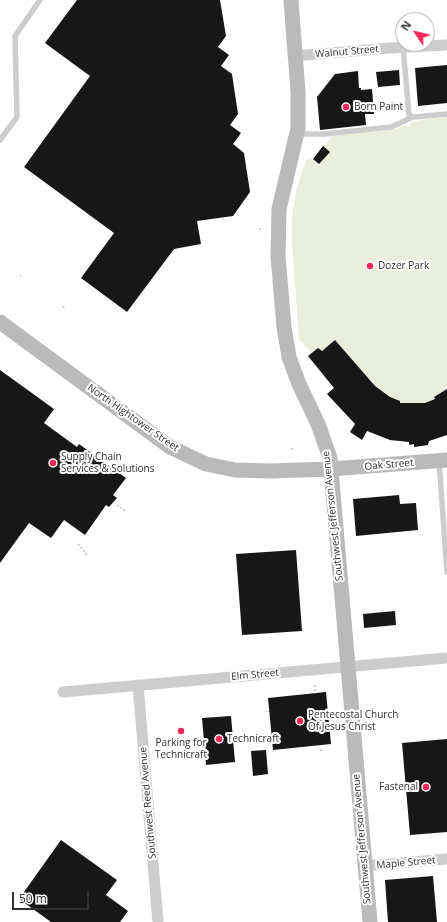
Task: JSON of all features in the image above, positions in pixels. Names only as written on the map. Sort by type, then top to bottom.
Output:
[{"type":"main road","name":"Southwest Jefferson Avenue","points":[[291,0],[298,101],[298,134],[281,194],[278,216],[278,256],[283,318],[286,343],[292,365],[323,436],[331,469],[370,922]]},
{"type":"main road","name":"North Hightower Street","points":[[0,322],[170,447],[191,458],[211,465],[239,470],[331,469]]},
{"type":"main road","name":"Oak Street","points":[[331,469],[443,460]]},
{"type":"street","name":"Walnut Street","points":[[435,46],[447,46]]},
{"type":"street","name":"Walnut Street","points":[[295,56],[395,48]]},
{"type":"street","name":"Elm Street","points":[[63,692],[447,658]]},
{"type":"street","name":"Southwest Reed Avenue","points":[[138,685],[158,922]]},
{"type":"street","name":"Maple Street","points":[[364,866],[447,859]]},
{"type":"lane","points":[[0,140],[17,117],[15,36],[40,0]]},
{"type":"lane","points":[[403,52],[409,115],[411,116]]},
{"type":"lane","points":[[298,134],[325,134],[391,127],[411,118],[411,116],[447,114]]},
{"type":"lane","points":[[443,460],[447,572]]},
{"type":"path","points":[[117,505],[127,512]]},
{"type":"path","points":[[78,544],[88,556]]},
{"type":"path","points":[[315,685],[315,692]]},
{"type":"green space","name":"Dozer Park","points":[[447,117],[447,435],[429,441],[428,445],[414,447],[414,445],[409,445],[409,442],[390,440],[355,424],[327,394],[334,388],[308,356],[312,353],[299,339],[292,244],[292,217],[297,188],[306,160],[313,159],[333,136],[392,130],[406,125],[407,127],[411,126],[410,123],[420,120]]},
{"type":"building","points":[[77,0],[220,0],[226,36],[218,47],[229,55],[221,66],[232,74],[238,114],[230,125],[241,133],[233,144],[244,153],[250,192],[233,216],[197,221],[201,244],[174,249],[127,312],[81,278],[114,233],[24,167],[90,76],[45,43]]},
{"type":"building","points":[[447,65],[447,103],[418,106],[415,68]]},
{"type":"building","points":[[399,70],[400,85],[378,87],[376,72]]},
{"type":"building","name":"Born Paint","points":[[358,71],[359,88],[361,88],[361,90],[372,89],[374,114],[365,114],[366,125],[320,130],[317,97],[335,74]]},
{"type":"building","points":[[323,146],[330,152],[319,164],[313,159]]},
{"type":"building","points":[[335,340],[375,386],[390,397],[400,401],[400,403],[425,403],[435,399],[434,397],[447,389],[447,435],[429,441],[428,445],[414,447],[414,444],[409,445],[409,442],[390,440],[367,431],[362,440],[350,432],[355,424],[327,394],[334,388],[308,356],[318,348],[322,351]]},
{"type":"building","name":"Supply Chain Services & Solutions","points":[[0,370],[54,409],[44,423],[77,447],[79,444],[126,478],[113,495],[117,498],[109,507],[106,505],[85,535],[64,520],[51,538],[29,523],[0,563]]},
{"type":"building","points":[[399,495],[400,504],[416,503],[418,530],[356,536],[353,499]]},
{"type":"building","points":[[296,550],[302,631],[242,635],[236,554]]},
{"type":"building","points":[[395,611],[396,625],[364,628],[363,614]]},
{"type":"building","name":"Pentecostal Church Of Jesus Christ","points":[[326,692],[331,744],[273,750],[268,698]]},
{"type":"building","name":"Technicraft","points":[[231,716],[235,762],[206,765],[202,718]]},
{"type":"building","name":"Fastenal","points":[[447,739],[447,832],[410,835],[402,743]]},
{"type":"building","points":[[266,750],[268,774],[253,776],[251,751]]},
{"type":"building","points":[[61,840],[117,880],[106,895],[128,911],[120,922],[51,922],[19,899]]},
{"type":"building","points":[[433,876],[437,922],[388,922],[385,880]]},
{"type":"place","name":"Born Paint","points":[[346,107]]},
{"type":"place","name":"Dozer Park","points":[[370,266]]},
{"type":"place","name":"Supply Chain Services & Solutions","points":[[53,463]]},
{"type":"place","name":"Pentecostal Church Of Jesus Christ","points":[[300,721]]},
{"type":"place","name":"Parking for Technicraft","points":[[181,731]]},
{"type":"place","name":"Technicraft","points":[[219,739]]},
{"type":"place","name":"Fastenal","points":[[426,787]]}]
